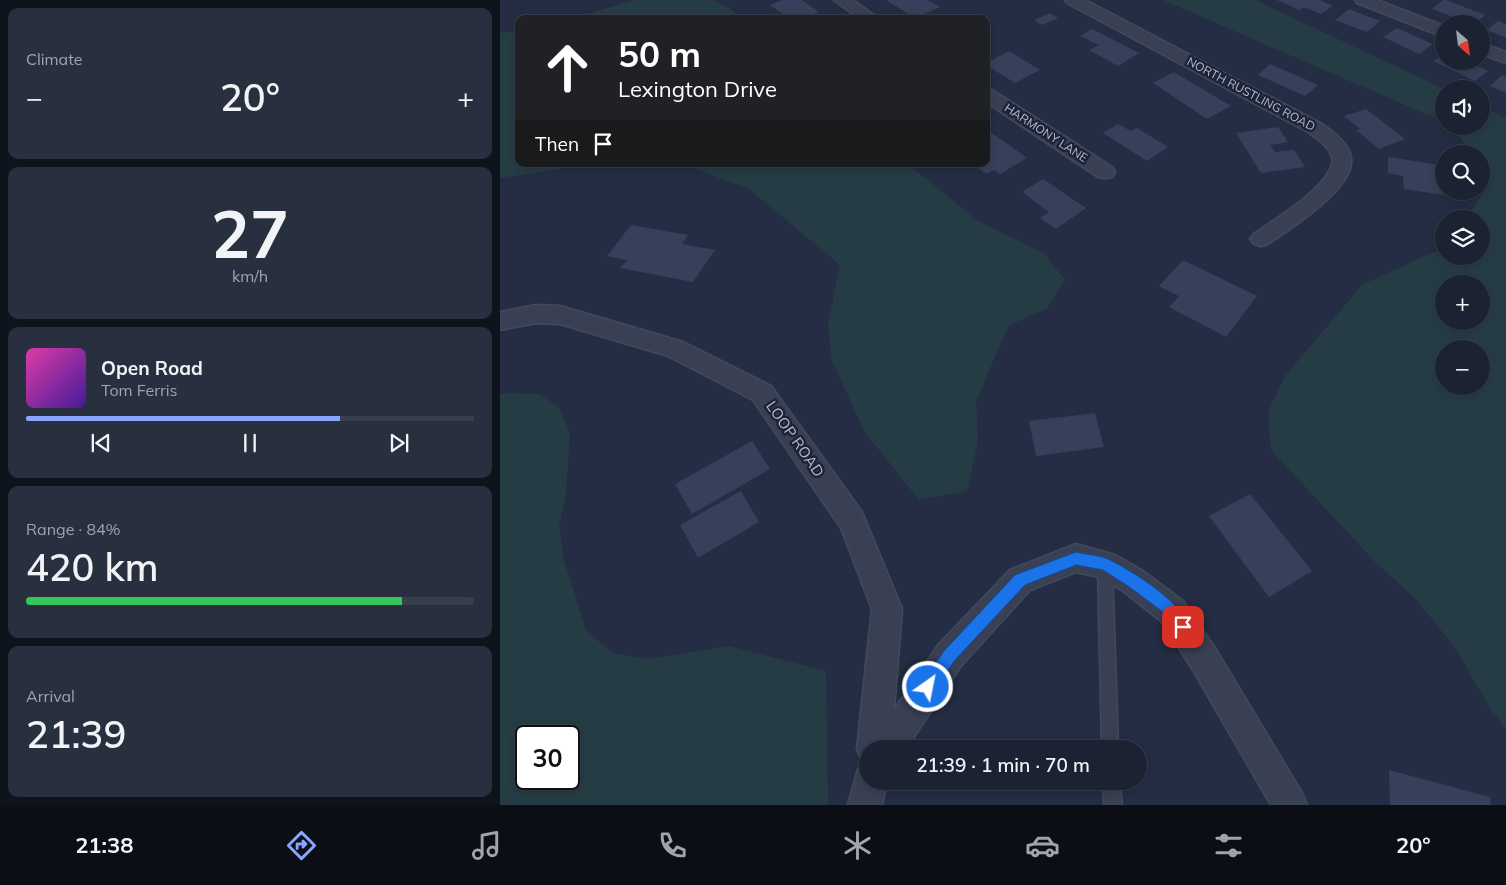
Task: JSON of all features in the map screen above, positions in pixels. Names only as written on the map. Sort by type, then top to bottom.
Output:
[{"type":"street","points":[[842,0],[865,15]]},
{"type":"street","name":"NORTH RUSTLING ROAD","points":[[1073,0],[1315,128],[1330,139],[1339,150],[1342,160],[1339,173],[1334,182],[1261,238]]},
{"type":"street","points":[[1364,0],[1435,28]]},
{"type":"street","points":[[1490,52],[1506,58]]},
{"type":"street","name":"HARMONY LANE","points":[[990,97],[1105,172]]},
{"type":"street","name":"LOOP ROAD","points":[[500,321],[536,314],[560,315],[675,349],[762,392],[852,521],[887,609],[875,740]]},
{"type":"street","points":[[893,740],[949,656],[1020,580],[1076,558],[1105,565],[1133,582],[1172,611],[1204,659],[1290,805]]},
{"type":"street","points":[[865,805],[868,790]]},
{"type":"lane","points":[[1105,565],[1110,740]]},
{"type":"lane","points":[[1112,790],[1113,805]]},
{"type":"shaded area","points":[[635,0],[714,0],[731,9],[738,15],[583,15]]},
{"type":"shaded area","points":[[1163,0],[1255,0],[1435,85],[1435,118]]},
{"type":"shaded area","points":[[515,31],[515,167],[575,167],[500,178],[500,33]]},
{"type":"shaded area","points":[[1490,110],[1506,118],[1506,729],[1488,705],[1456,649],[1416,599],[1376,563],[1271,450],[1268,412],[1285,376],[1363,284],[1435,252],[1435,265],[1490,265],[1490,210],[1472,210],[1478,200],[1490,200],[1490,145],[1465,145],[1456,135],[1490,135]]},
{"type":"shaded area","points":[[690,167],[912,167],[978,221],[1044,253],[1065,280],[1046,309],[1009,325],[976,401],[978,441],[967,491],[919,500],[864,431],[832,361],[828,325],[840,265],[749,189]]},
{"type":"shaded area","points":[[507,393],[540,394],[560,409],[570,433],[566,493],[559,527],[564,560],[586,630],[612,653],[649,659],[729,646],[826,671],[828,805],[500,805],[500,395]]},
{"type":"building","points":[[783,0],[802,0],[819,12],[812,15],[784,15],[770,5]]},
{"type":"building","points":[[886,0],[927,0],[940,7],[922,15],[910,15]]},
{"type":"building","points":[[1277,0],[1320,0],[1333,6],[1321,14],[1304,7],[1299,10]]},
{"type":"building","points":[[1443,0],[1446,0],[1485,15],[1448,15],[1432,9]]},
{"type":"building","points":[[1349,9],[1380,21],[1367,32],[1335,20]]},
{"type":"building","points":[[1050,13],[1058,18],[1042,25],[1034,20]]},
{"type":"building","points":[[1498,21],[1506,24],[1506,38],[1490,31],[1490,28]]},
{"type":"building","points":[[1397,28],[1433,44],[1419,54],[1383,37]]},
{"type":"building","points":[[1092,29],[1139,53],[1118,66],[1089,50],[1099,45],[1080,36]]},
{"type":"building","points":[[1009,51],[1040,70],[1015,83],[990,67],[990,61]]},
{"type":"building","points":[[1270,64],[1318,85],[1305,96],[1258,75]]},
{"type":"building","points":[[1452,70],[1488,71],[1476,80]]},
{"type":"building","points":[[1174,72],[1231,106],[1207,119],[1153,83]]},
{"type":"building","points":[[1502,75],[1506,77],[1506,93],[1490,86]]},
{"type":"building","points":[[1366,109],[1405,139],[1379,149],[1356,130],[1360,129],[1344,116]]},
{"type":"building","points":[[1118,124],[1131,131],[1137,128],[1168,147],[1147,161],[1103,133]]},
{"type":"building","points":[[1278,127],[1288,142],[1270,145],[1275,152],[1294,150],[1305,167],[1261,173],[1236,133]]},
{"type":"building","points":[[990,132],[1027,158],[1000,174],[994,170],[986,174],[978,168],[990,167]]},
{"type":"building","points":[[1388,157],[1435,164],[1435,194],[1404,189],[1403,176],[1388,173]]},
{"type":"building","points":[[1043,179],[1086,208],[1056,229],[1040,218],[1049,212],[1022,192]]},
{"type":"building","points":[[631,225],[688,235],[682,244],[715,250],[693,282],[620,268],[627,260],[607,256]]},
{"type":"building","points":[[1183,260],[1257,296],[1226,337],[1169,307],[1179,296],[1159,286]]},
{"type":"building","points":[[1095,413],[1104,447],[1036,456],[1029,421]]},
{"type":"building","points":[[752,441],[770,469],[692,514],[675,484]]},
{"type":"building","points":[[741,491],[759,522],[698,558],[680,525]]},
{"type":"building","points":[[1250,494],[1312,571],[1269,597],[1209,516]]},
{"type":"building","points":[[1389,770],[1490,797],[1491,805],[1390,805]]},
{"type":"route","points":[[928,687],[949,656],[1020,580],[1076,558],[1105,565],[1133,582],[1172,611],[1183,627]]}]
